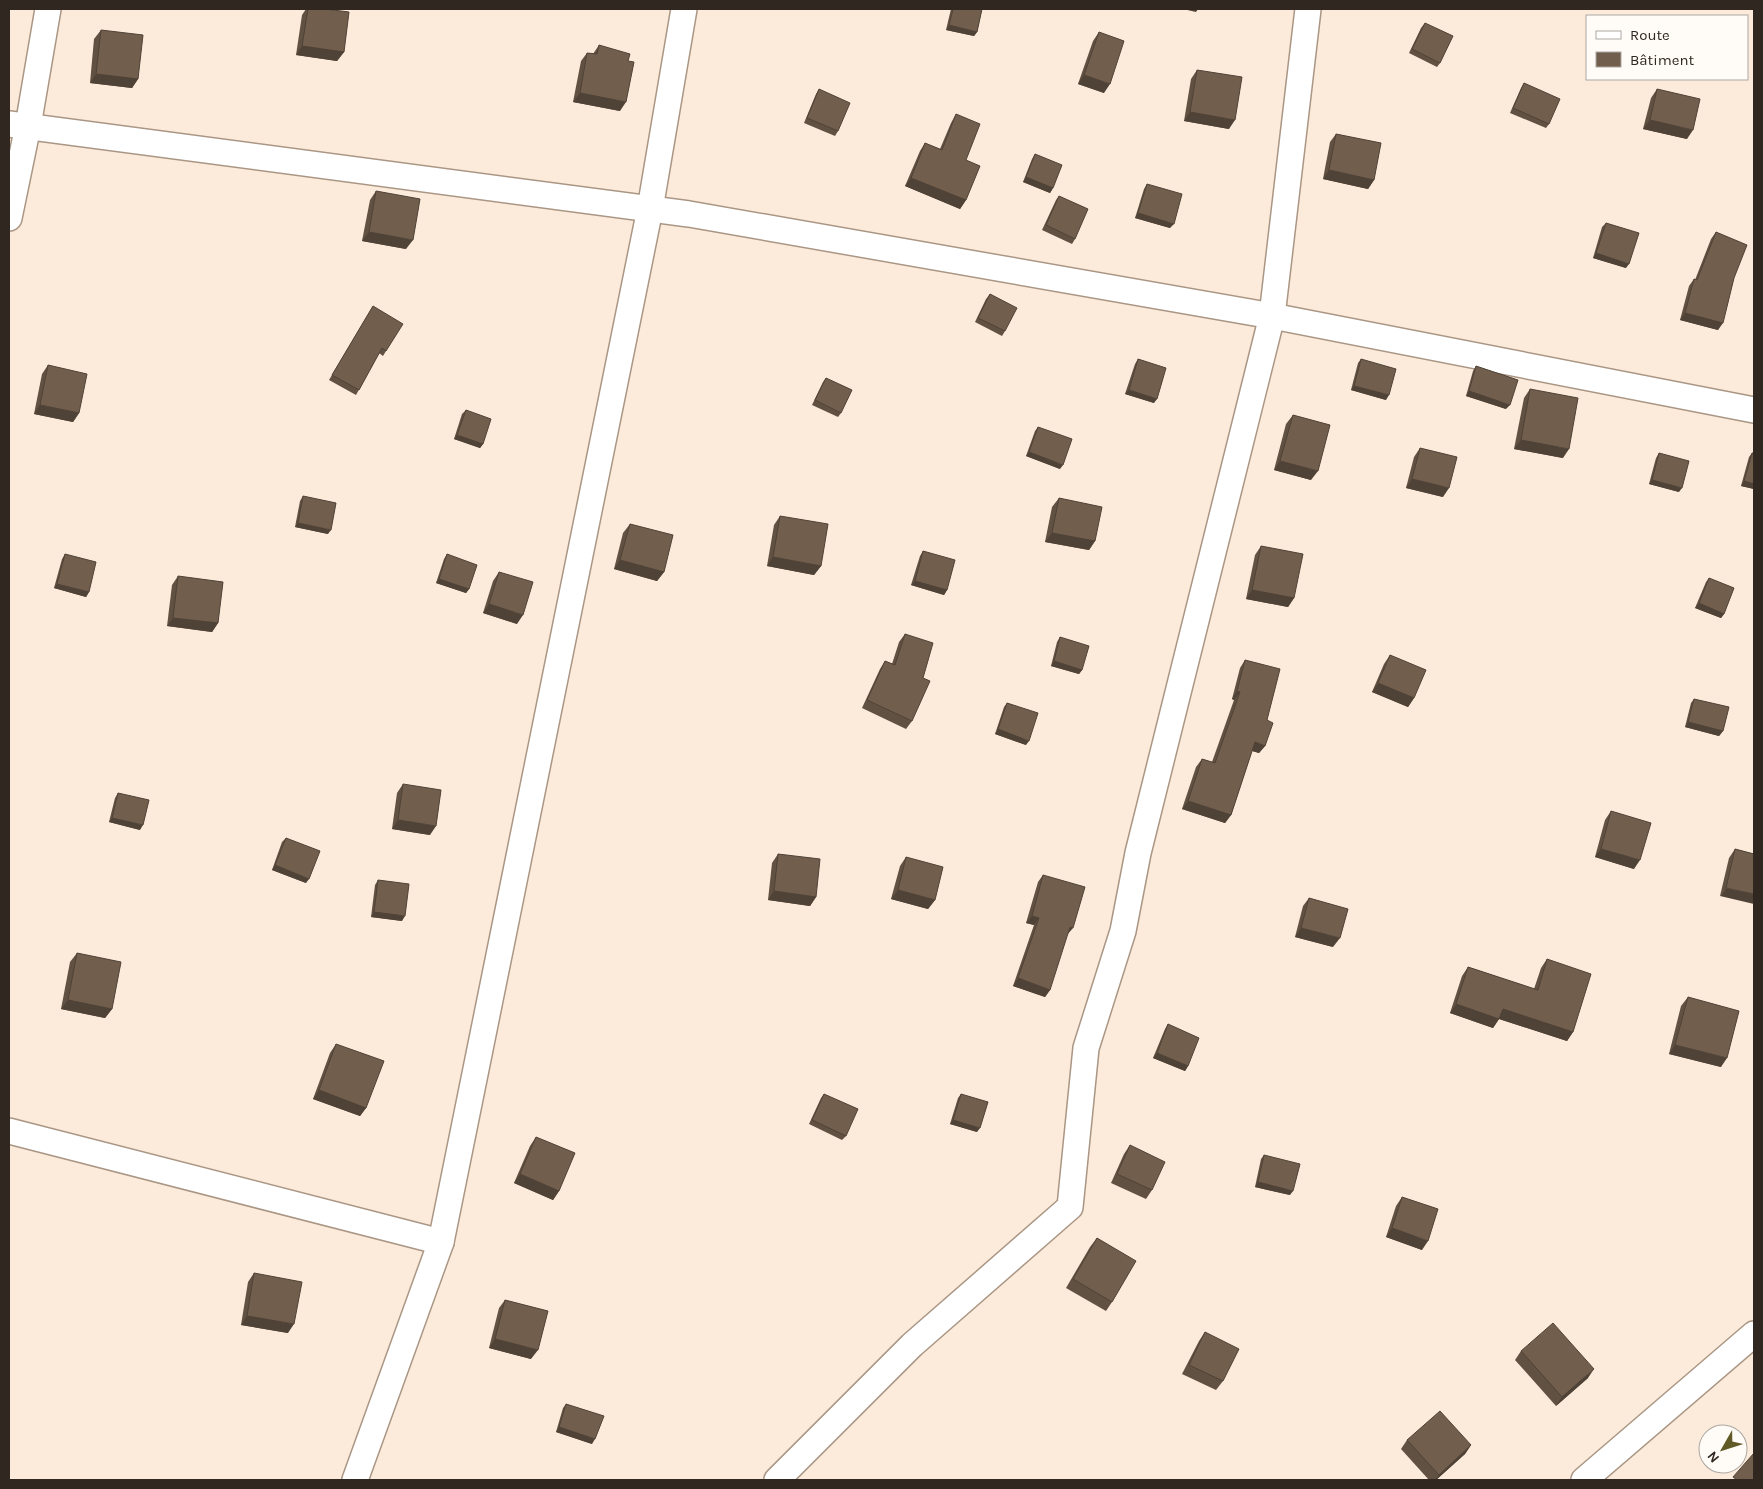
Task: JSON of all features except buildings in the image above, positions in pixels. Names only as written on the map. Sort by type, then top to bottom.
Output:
[{"type":"street","points":[[9,218],[18,125],[48,9]]},
{"type":"street","points":[[355,1480],[441,1242],[650,209],[684,9]]},
{"type":"street","points":[[776,1480],[912,1345],[1070,1208],[1086,1048],[1123,931],[1138,853],[1272,316],[1308,9]]},
{"type":"street","points":[[18,125],[689,214],[1272,316],[1754,410]]},
{"type":"street","points":[[9,1131],[441,1242]]},
{"type":"street","points":[[1584,1480],[1754,1334]]}]
